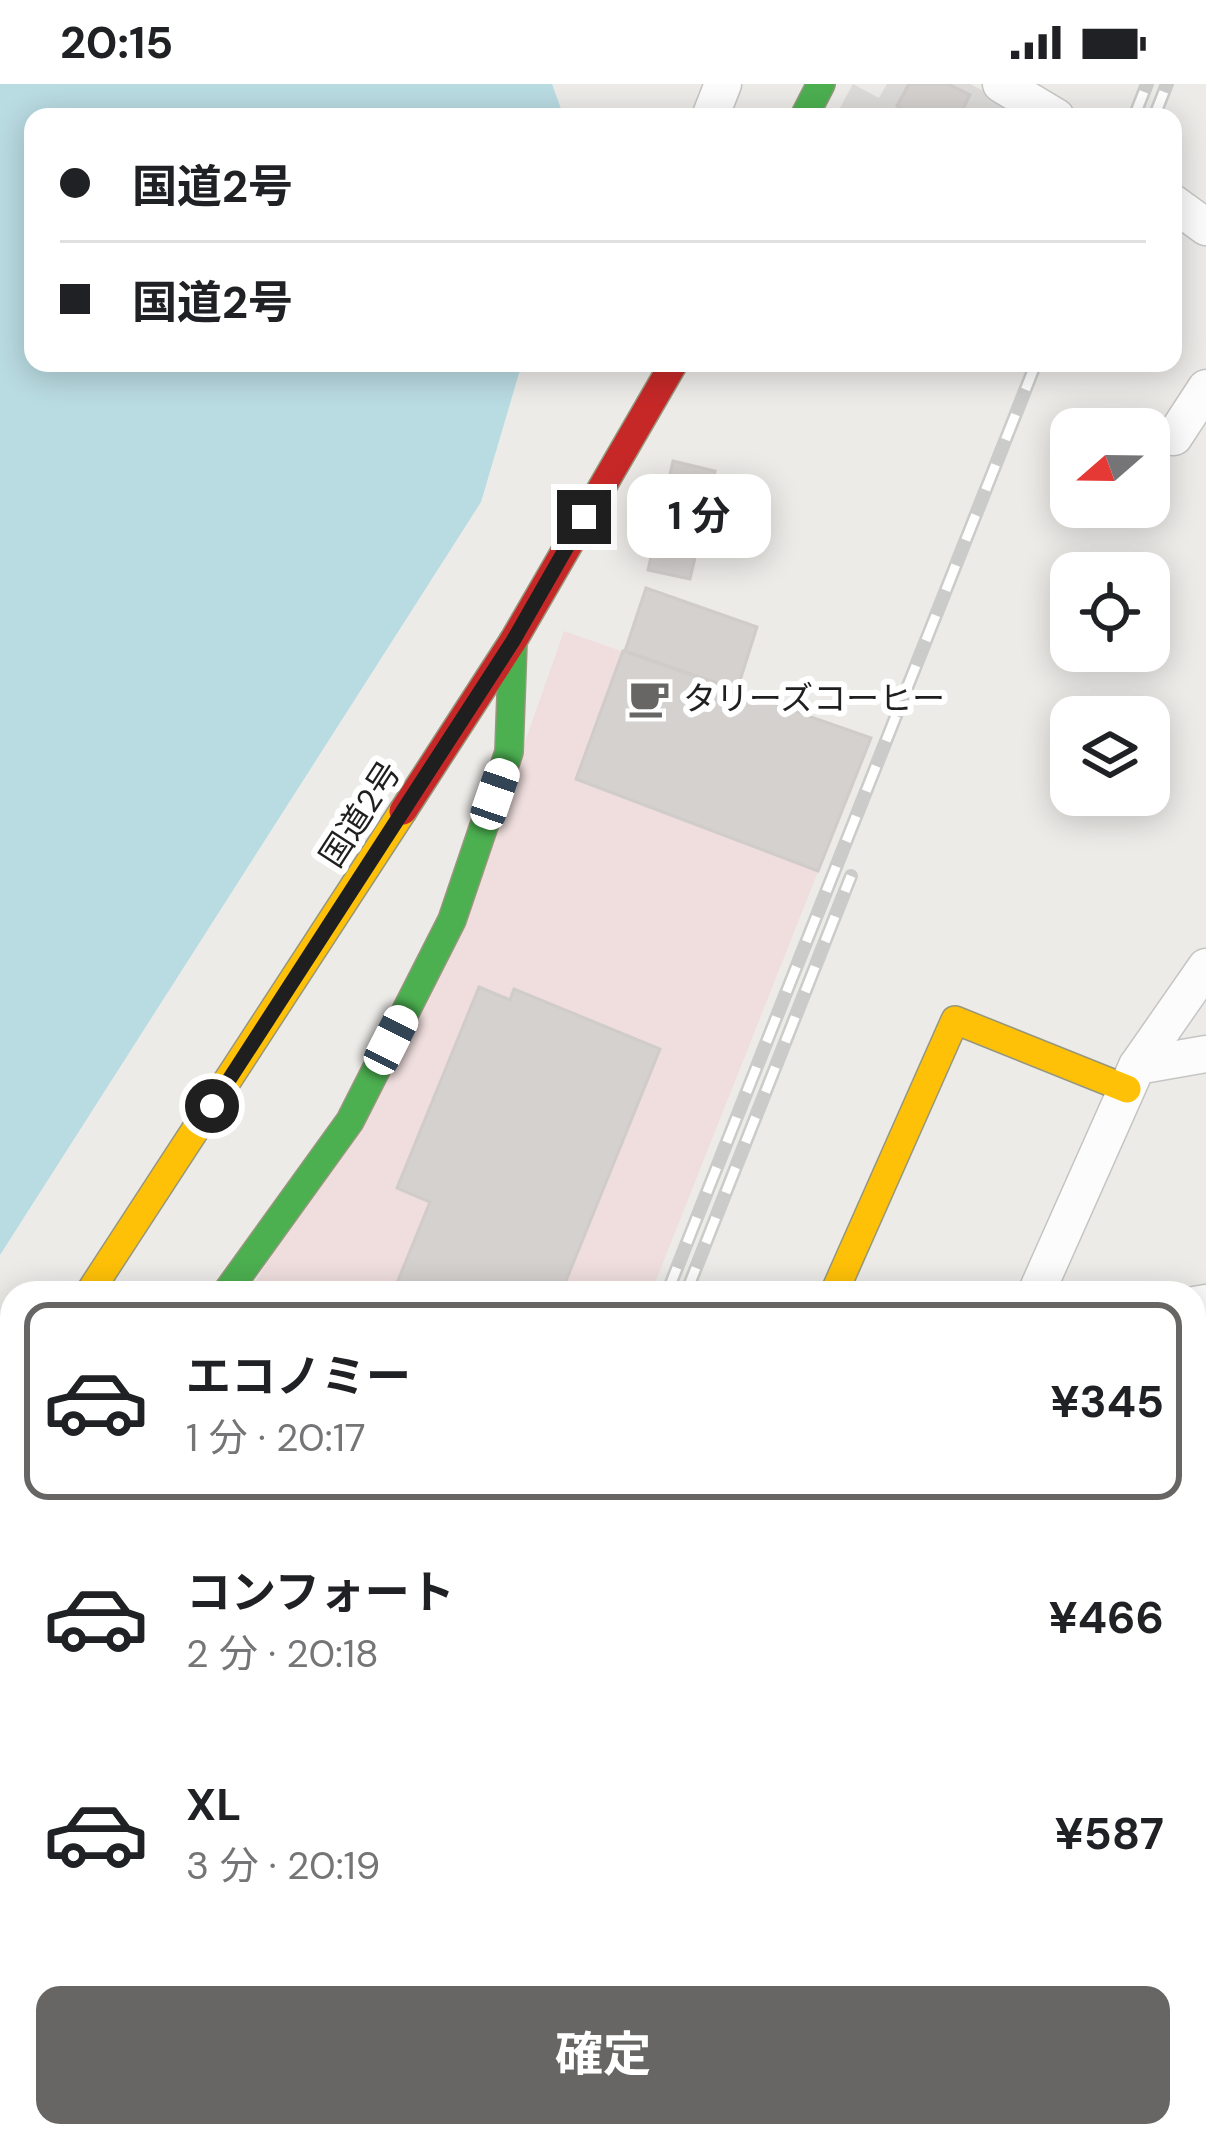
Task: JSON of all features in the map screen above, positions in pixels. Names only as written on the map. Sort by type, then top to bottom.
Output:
[{"type":"main road","name":"国道2号","points":[[97,1281],[513,641],[661,373]]},
{"type":"main road","points":[[235,1281],[350,1121],[452,920],[509,752],[513,641]]},
{"type":"main road","points":[[839,1281],[955,1019],[1132,1077]]},
{"type":"street","points":[[1001,84],[1041,108]]},
{"type":"street","points":[[1174,437],[1206,388]]},
{"type":"street","points":[[1041,1281],[1132,1077],[1206,968]]},
{"type":"street","points":[[1132,1077],[1206,1054]]},
{"type":"shaded area","points":[[853,84],[879,98],[887,84],[970,84],[1017,108],[840,108]]},
{"type":"shaded area","points":[[564,631],[871,738],[656,1281],[256,1281],[455,940]]},
{"type":"water","points":[[0,84],[552,84],[561,108],[24,108],[24,372],[519,372],[481,502],[0,1255]]},
{"type":"building","points":[[909,84],[948,84],[970,95],[964,108],[897,106]]},
{"type":"building","points":[[673,461],[715,471],[690,579],[648,570]]},
{"type":"building","points":[[646,588],[757,627],[737,690],[625,651]]},
{"type":"building","points":[[623,651],[871,738],[818,871],[576,779]]},
{"type":"building","points":[[479,987],[510,1000],[514,989],[660,1049],[566,1281],[398,1281],[430,1202],[397,1188]]},
{"type":"railway","points":[[1138,108],[1147,84]]},
{"type":"railway","points":[[1158,108],[1167,84]]},
{"type":"railway","points":[[672,1281],[1032,372]]},
{"type":"railway","points":[[691,1281],[851,876]]},
{"type":"traffic: fast","points":[[809,108],[821,84]]},
{"type":"traffic: fast","points":[[235,1281],[350,1121],[452,920],[509,752],[513,641]]},
{"type":"traffic: slow","points":[[97,1281],[403,811]]},
{"type":"traffic: slow","points":[[839,1281],[955,1020],[1127,1089]]},
{"type":"traffic: jam","points":[[403,811],[513,641],[669,372]]},
{"type":"place","name":"タリーズコーヒー","points":[[649,698]]},
{"type":"route","points":[[212,1106],[513,641],[584,517]]}]
